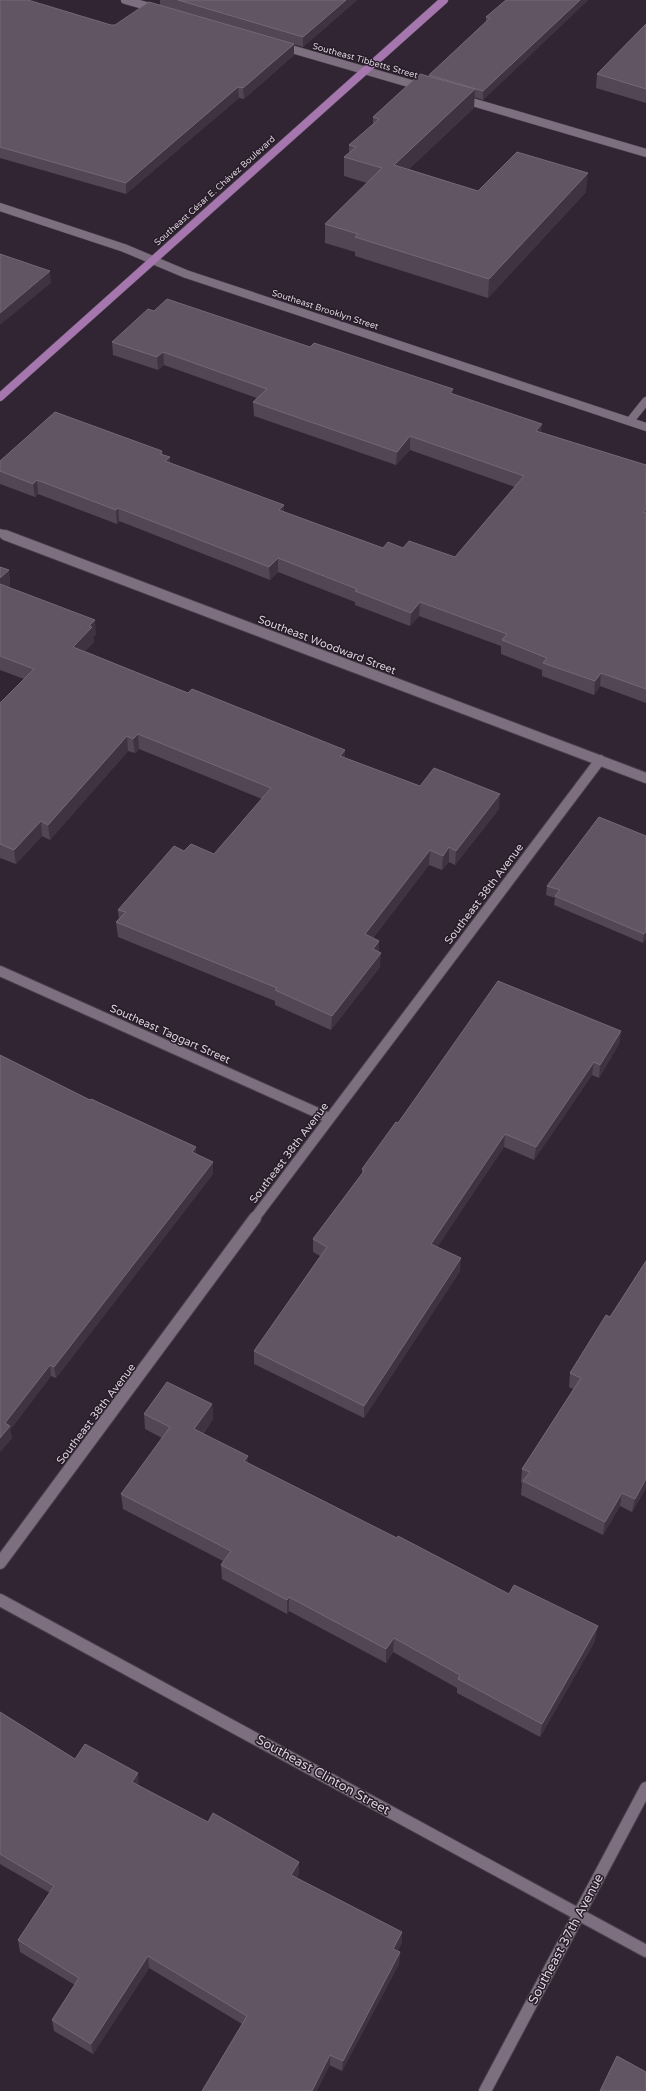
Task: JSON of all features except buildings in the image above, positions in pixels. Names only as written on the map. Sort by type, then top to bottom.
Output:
[{"type":"main road","name":"Southeast César E. Chávez Boulevard","points":[[0,396],[444,0]]},
{"type":"street","points":[[125,0],[163,11]]},
{"type":"street","name":"Southeast Tibbetts Street","points":[[277,44],[429,89]]},
{"type":"street","points":[[451,96],[646,153]]},
{"type":"street","name":"Southeast Brooklyn Street","points":[[0,207],[124,248],[193,277],[646,426]]},
{"type":"street","points":[[630,421],[646,401]]},
{"type":"street","name":"Southeast Woodward Street","points":[[0,533],[646,778]]},
{"type":"street","name":"Southeast 38th Avenue","points":[[0,1563],[330,1118],[600,760]]},
{"type":"street","name":"Southeast Taggart Street","points":[[0,971],[330,1118]]},
{"type":"street","name":"Southeast Clinton Street","points":[[0,1600],[646,1951]]},
{"type":"street","name":"Southeast 37th Avenue","points":[[486,2091],[646,1788]]}]
